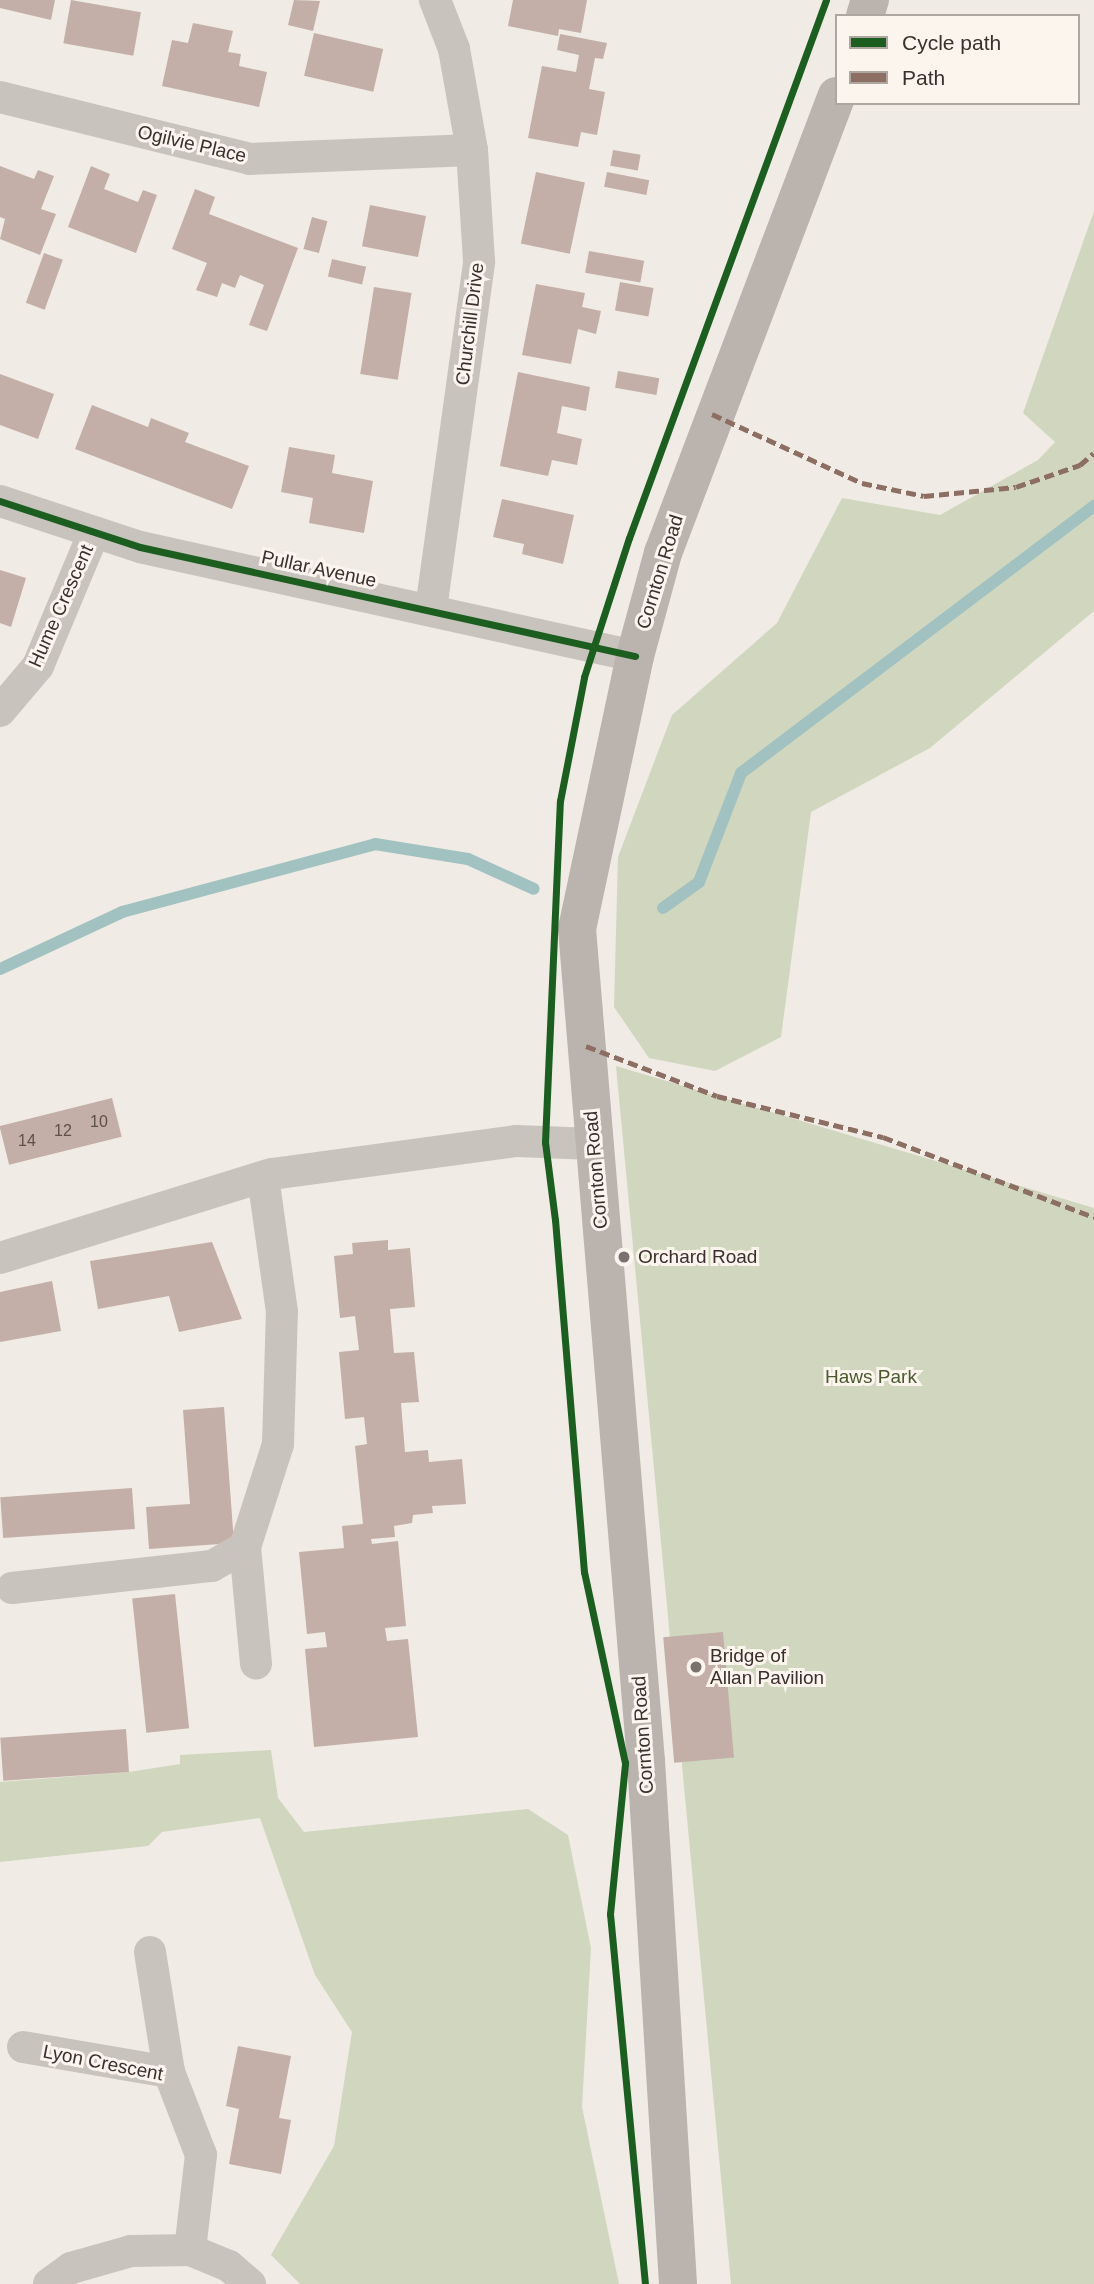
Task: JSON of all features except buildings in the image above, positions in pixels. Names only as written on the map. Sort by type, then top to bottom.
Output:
[{"type":"main road","name":"Cornton Road","points":[[678,2284],[646,1761],[577,929],[635,656],[663,554],[699,452],[835,101]]},
{"type":"street","name":"Churchill Drive","points":[[431,609],[479,261],[472,150],[454,49],[435,0]]},
{"type":"street","name":"Ogilvie Place","points":[[0,97],[250,159],[472,150]]},
{"type":"street","name":"Pullar Avenue","points":[[0,500],[140,547],[635,656]]},
{"type":"street","name":"Hume Crescent","points":[[0,711],[38,666],[94,531]]},
{"type":"street","points":[[0,1258],[262,1177],[517,1141],[594,1144]]},
{"type":"street","points":[[256,1663],[246,1547],[278,1444],[282,1312],[262,1177]]},
{"type":"street","points":[[12,1588],[212,1566],[246,1547]]},
{"type":"street","points":[[150,1952],[169,2072]]},
{"type":"street","name":"Lyon Crescent","points":[[23,2047],[169,2072],[201,2155],[190,2250]]},
{"type":"street","points":[[49,2284],[71,2268],[131,2252],[190,2250],[229,2266],[250,2284]]},
{"type":"green space","points":[[1094,211],[1094,611],[930,748],[811,812],[781,1037],[715,1071],[649,1058],[614,1007],[618,857],[672,715],[777,623],[842,498],[940,515],[1038,460],[1055,442],[1023,413]]},
{"type":"green space","name":"Haws Park","points":[[616,1066],[1094,1208],[1094,2284],[731,2284]]},
{"type":"green space","points":[[271,1750],[278,1798],[304,1832],[528,1809],[568,1835],[591,1948],[582,2107],[619,2284],[300,2284],[271,2255],[334,2146],[352,2032],[315,1975],[260,1818],[162,1832],[148,1846],[0,1862],[0,1782],[129,1772],[180,1764],[180,1755]]},
{"type":"waterway","points":[[663,908],[699,882],[741,773],[1094,506]]},
{"type":"waterway","points":[[0,969],[122,912],[375,844],[468,859],[534,889]]},
{"type":"marked path","points":[[712,414],[862,483],[924,496],[1016,487],[1080,465],[1094,453]]},
{"type":"marked path","points":[[586,1046],[717,1096],[883,1137],[1094,1217]]},
{"type":"cycle path","points":[[645,2284],[610,1914],[625,1763],[584,1572],[555,1220],[545,1142],[560,801],[584,677],[629,538],[826,0]]},
{"type":"cycle path","points":[[0,501],[140,547],[635,656]]},
{"type":"place","name":"Orchard Road","points":[[624,1257]]},
{"type":"place","name":"Bridge of Allan Pavilion","points":[[696,1667]]}]
